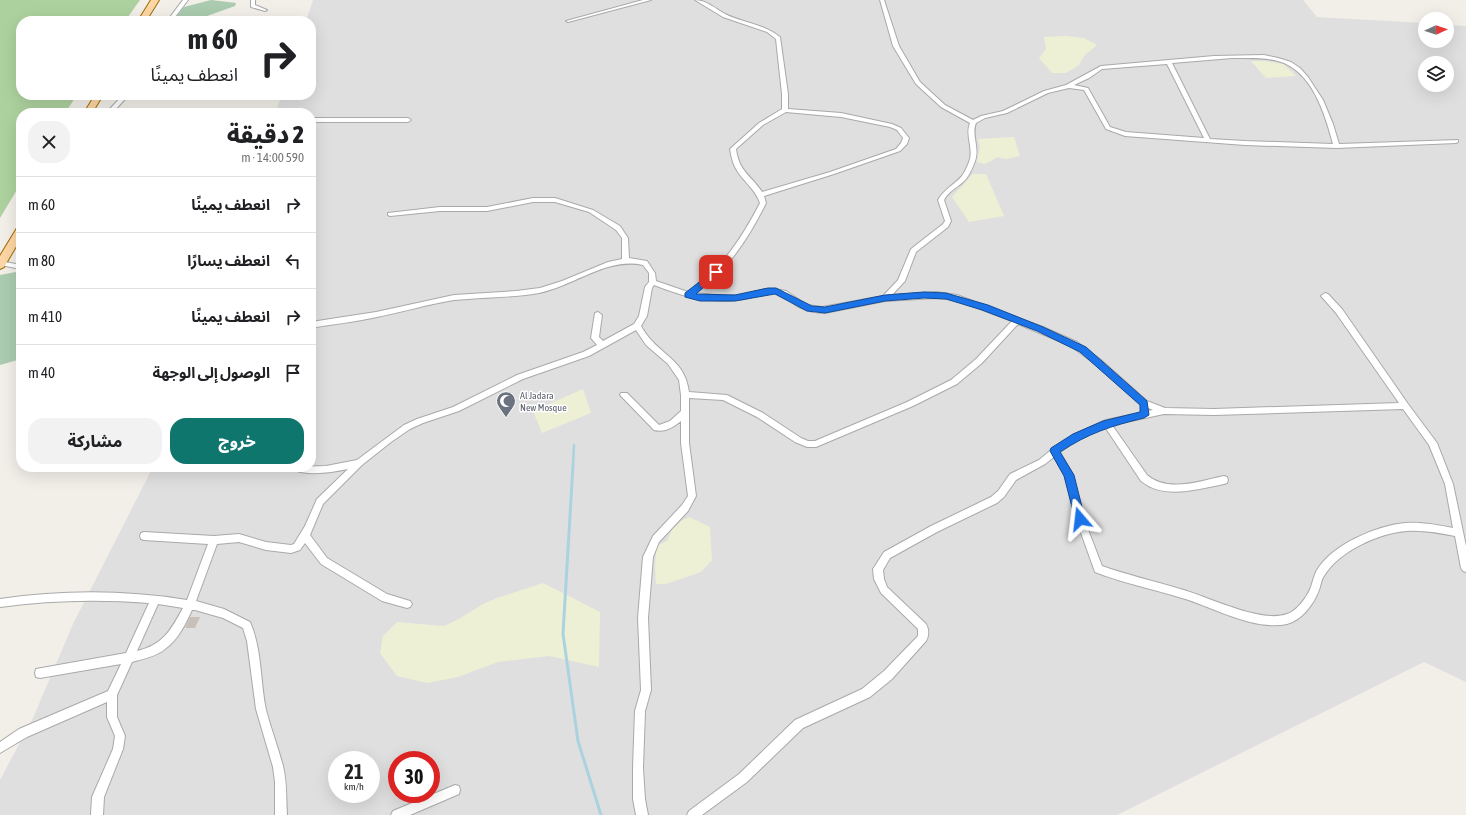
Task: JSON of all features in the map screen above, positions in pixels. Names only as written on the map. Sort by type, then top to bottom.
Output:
[{"type":"main road","points":[[145,16],[155,0]]},
{"type":"main road","points":[[1,264],[16,238]]},
{"type":"street","points":[[173,16],[186,0]]},
{"type":"street","points":[[253,0],[253,6],[265,10]]},
{"type":"street","points":[[568,21],[649,0]]},
{"type":"street","points":[[697,0],[725,16],[769,31],[778,38],[785,94],[785,110]]},
{"type":"street","points":[[882,0],[896,46],[918,83],[933,98],[973,122]]},
{"type":"street","points":[[885,298],[901,280],[913,251],[946,225],[948,221],[941,200],[946,191],[960,180],[967,172],[974,148],[970,132],[973,122],[983,117],[1005,112],[1046,92],[1068,86],[1101,68],[1221,58],[1264,58],[1289,63],[1305,77],[1323,105],[1337,146]]},
{"type":"street","points":[[1169,62],[1208,140]]},
{"type":"street","points":[[1068,86],[1086,89],[1108,128],[1116,132],[1251,143],[1337,146],[1456,141]]},
{"type":"street","points":[[114,108],[122,100]]},
{"type":"street","points":[[688,295],[707,281],[740,244],[763,202],[762,194],[737,167],[733,159],[733,148],[761,124],[785,110],[841,115],[882,123],[899,129],[906,138],[904,144],[898,150],[832,173],[762,194]]},
{"type":"street","points":[[316,120],[408,120]]},
{"type":"street","points":[[390,214],[448,209],[487,209],[533,200],[555,200],[591,211],[618,228],[625,238],[626,261]]},
{"type":"street","points":[[144,536],[214,540],[239,538],[266,546],[291,549],[297,547],[305,536],[320,502],[359,463],[407,427],[456,409],[520,377],[586,354],[637,326],[643,316],[649,288],[653,282],[652,273],[648,265],[642,262],[626,261],[604,266],[570,281],[538,291],[516,295],[471,296],[448,299],[365,317],[316,323]]},
{"type":"street","points":[[1,264],[16,266]]},
{"type":"street","points":[[653,282],[700,298],[735,298],[768,291],[776,291],[810,309],[825,310],[885,298],[924,295],[946,296],[1017,320],[1063,339],[1083,350],[1144,403],[1165,411]]},
{"type":"street","points":[[1325,296],[1339,311],[1405,406],[1433,443],[1442,462],[1449,484],[1466,568]]},
{"type":"street","points":[[598,315],[595,338],[601,344],[606,344]]},
{"type":"street","points":[[686,394],[724,397],[760,415],[798,440],[807,444],[816,444],[910,404],[954,382],[979,361],[1017,320]]},
{"type":"street","points":[[637,326],[649,342],[680,372],[686,394],[685,443],[692,498],[685,508],[656,539],[648,560],[643,618],[646,690],[640,711],[638,768],[639,799],[642,815]]},
{"type":"street","points":[[624,395],[656,428],[667,427],[685,412]]},
{"type":"street","points":[[1144,403],[1144,415]]},
{"type":"street","points":[[693,815],[743,778],[799,724],[866,693],[888,675],[923,638],[923,627],[884,590],[880,584],[878,569],[887,555],[934,529],[994,500],[1001,494],[1011,478],[1042,462],[1076,437],[1106,424],[1165,411],[1214,412],[1405,406]]},
{"type":"street","points":[[1106,424],[1144,478],[1152,485],[1162,488],[1224,480]]},
{"type":"street","points":[[1055,451],[1069,475],[1078,513],[1098,569],[1186,594],[1244,616],[1263,620],[1278,621],[1289,619],[1296,614],[1314,591],[1320,573],[1327,564],[1340,552],[1371,537],[1399,528],[1459,533]]},
{"type":"street","points":[[316,471],[326,471],[359,463]]},
{"type":"street","points":[[305,536],[324,561],[385,598],[407,604]]},
{"type":"street","points":[[40,673],[129,657],[161,647],[172,635],[191,605],[214,540]]},
{"type":"street","points":[[0,603],[17,600],[100,595],[156,599],[191,605],[236,619],[247,625],[250,631],[259,700],[266,730],[278,767],[281,815]]},
{"type":"street","points":[[97,815],[98,798],[118,749],[120,736],[112,717],[112,695],[156,599]]},
{"type":"street","points":[[0,748],[23,733],[112,695]]},
{"type":"street","points":[[397,815],[455,790]]},
{"type":"shaded area","points":[[313,0],[1303,0],[1317,17],[1418,23],[1418,48],[1454,48],[1454,25],[1466,26],[1466,682],[1424,662],[1117,815],[0,815],[0,780],[33,718],[73,624],[150,472],[316,472],[316,108],[277,108],[280,100],[316,100],[316,16],[308,16]]},
{"type":"green space","points":[[0,0],[140,0],[129,16],[16,16],[16,100],[74,100],[68,108],[16,108],[16,191],[0,218]]},
{"type":"green space","points":[[211,0],[236,3],[235,6],[207,16],[177,16],[184,7]]},
{"type":"green space","points":[[1066,36],[1084,38],[1097,45],[1084,56],[1079,65],[1066,73],[1052,73],[1039,58],[1046,49],[1044,37]]},
{"type":"green space","points":[[1251,61],[1265,61],[1283,64],[1296,76],[1266,78]]},
{"type":"green space","points":[[1014,137],[1020,156],[1006,159],[997,157],[984,164],[977,162],[980,147],[978,139]]},
{"type":"green space","points":[[973,174],[986,174],[1004,216],[969,222],[952,197]]},
{"type":"green space","points":[[16,272],[16,360],[0,365],[0,275]]},
{"type":"green space","points":[[583,389],[591,413],[542,433],[533,411]]},
{"type":"green space","points":[[689,517],[710,527],[712,560],[701,572],[666,584],[656,584],[655,566],[657,546],[667,541],[672,530],[681,521]]},
{"type":"green space","points":[[543,583],[600,612],[599,667],[549,656],[498,662],[458,677],[427,683],[397,676],[380,653],[383,636],[397,622],[444,626],[459,619],[483,604]]},
{"type":"building","points":[[190,617],[200,617],[195,628],[185,628]]},
{"type":"waterway","points":[[573,466],[574,445]]},
{"type":"waterway","points":[[573,465],[563,634],[578,741],[601,815]]},
{"type":"place","name":"Al Jadara New Mosque","points":[[506,418]]},
{"type":"route","points":[[716,272],[707,281],[688,295],[700,298],[722,299],[746,297],[768,291],[776,291],[788,295],[804,307],[825,310],[885,298],[924,295],[946,296],[957,298],[1040,329],[1074,344],[1083,350],[1144,403],[1145,412],[1144,415],[1106,424],[1076,437],[1055,451],[1069,475],[1080,519]]}]
